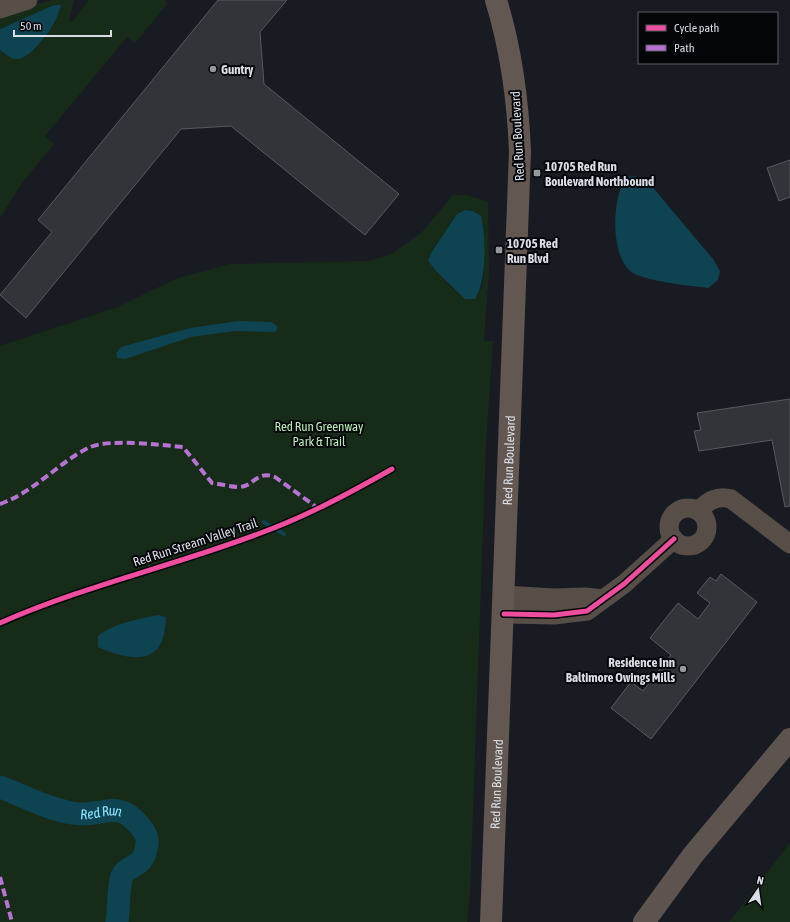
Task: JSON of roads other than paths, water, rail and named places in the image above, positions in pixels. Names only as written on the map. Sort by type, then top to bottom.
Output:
[{"type":"highway","points":[[644,922],[669,886],[790,739]]},
{"type":"highway","points":[[721,824],[790,755]]},
{"type":"main road","name":"Red Run Boulevard","points":[[491,922],[520,152],[519,125],[512,68],[496,0]]},
{"type":"street","points":[[0,9],[28,0]]},
{"type":"street","points":[[698,511],[713,499],[721,497],[731,499],[790,544]]},
{"type":"street","points":[[687,508],[698,511],[706,519],[707,524],[705,535],[697,544],[685,545],[674,539],[670,528],[673,517],[681,510],[687,508]]},
{"type":"street","points":[[504,604],[554,598],[585,597],[603,599],[645,566],[674,539]]},
{"type":"water","points":[[54,5],[61,5],[55,21],[38,46],[26,56],[14,59],[0,50],[0,29]]},
{"type":"water","points":[[635,176],[649,183],[713,259],[720,271],[718,280],[708,288],[645,278],[630,271],[624,262],[616,239],[616,211],[621,187],[626,177]]},
{"type":"water","points":[[465,210],[473,211],[481,216],[483,225],[484,259],[482,281],[475,299],[465,299],[437,272],[428,261],[431,253],[457,214]]},
{"type":"water","points":[[238,321],[271,322],[277,326],[277,330],[274,332],[235,331],[191,337],[125,359],[117,358],[116,353],[121,347],[190,328]]},
{"type":"water","points":[[158,615],[166,617],[165,629],[159,646],[151,654],[128,657],[112,653],[98,647],[98,636],[111,628],[126,622]]},
{"type":"waterway","points":[[264,522],[284,534]]},
{"type":"waterway","name":"Red Run","points":[[0,787],[45,805],[72,813],[82,814],[115,810],[123,812],[139,825],[147,838],[147,844],[143,858],[136,865],[128,869],[122,876],[117,922]]},
{"type":"place","name":"Guntry","points":[[213,69]]},
{"type":"place","name":"10705 Red Run Boulevard Northbound","points":[[537,173]]},
{"type":"place","name":"10705 Red Run Blvd","points":[[499,250]]},
{"type":"place","name":"Residence Inn Baltimore Owings Mills","points":[[683,669]]},
{"type":"park label","name":"Red Run Greenway Park & Trail","points":[[319,434]]}]
